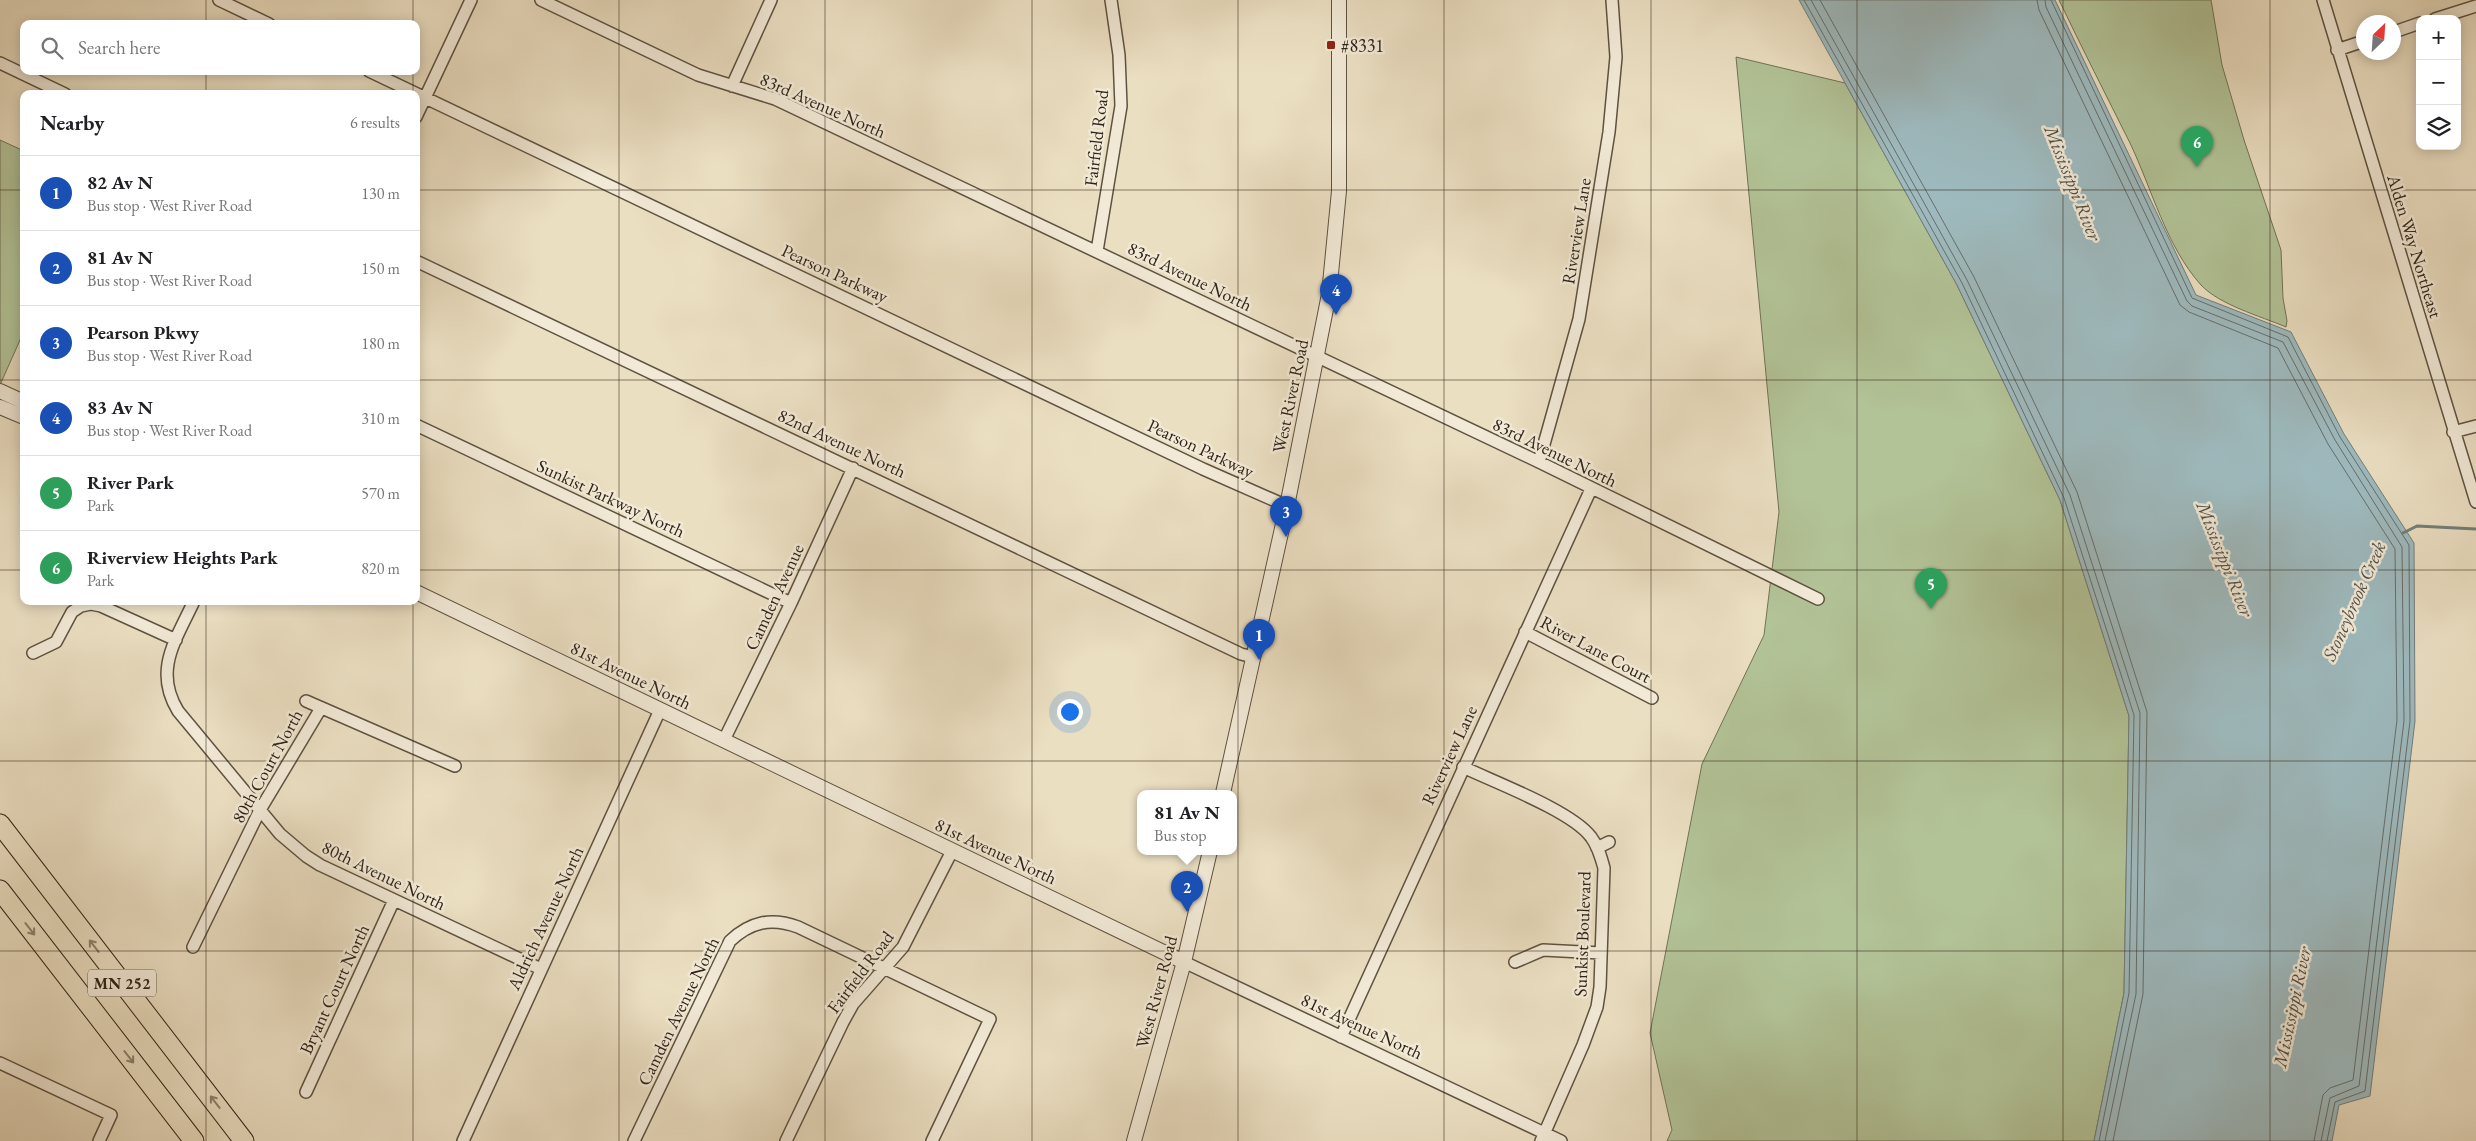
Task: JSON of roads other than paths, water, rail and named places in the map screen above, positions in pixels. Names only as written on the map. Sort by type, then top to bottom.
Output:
[{"type":"highway","name":"MN 252","points":[[0,824],[244,1141]]},
{"type":"highway","name":"MN 252","points":[[0,890],[194,1141]]},
{"type":"street","points":[[219,0],[261,20]]},
{"type":"street","points":[[420,109],[471,0]]},
{"type":"street","name":"83rd Avenue North","points":[[540,0],[698,75],[775,99],[1539,462],[1818,599]]},
{"type":"street","points":[[732,86],[772,0]]},
{"type":"street","name":"Fairfield Road","points":[[1097,251],[1121,106],[1118,55],[1111,0]]},
{"type":"street","name":"West River Road","points":[[1224,790],[1287,506],[1318,357],[1332,271],[1339,191],[1339,0]]},
{"type":"street","name":"Riverview Lane","points":[[1539,462],[1579,320],[1609,132],[1616,57],[1612,0]]},
{"type":"street","name":"Alden Way Northeast","points":[[2323,0],[2476,502]]},
{"type":"street","points":[[2448,15],[2476,6]]},
{"type":"street","points":[[2401,30],[2416,24]]},
{"type":"street","points":[[2337,50],[2356,44]]},
{"type":"street","points":[[0,63],[20,73]]},
{"type":"street","points":[[25,75],[57,90]]},
{"type":"street","name":"Pearson Parkway","points":[[377,75],[408,90]]},
{"type":"street","name":"Pearson Parkway","points":[[420,96],[1195,465],[1287,506]]},
{"type":"street","name":"82nd Avenue North","points":[[420,263],[1241,654],[1253,657]]},
{"type":"street","points":[[0,391],[20,400]]},
{"type":"street","points":[[0,407],[20,415]]},
{"type":"street","points":[[2454,432],[2476,426]]},
{"type":"street","name":"Sunkist Parkway North","points":[[420,427],[791,603]]},
{"type":"street","name":"Camden Avenue","points":[[724,740],[791,603],[853,468]]},
{"type":"street","name":"Riverview Lane","points":[[1341,1037],[1591,488]]},
{"type":"street","name":"81st Avenue North","points":[[420,594],[1341,1037],[1543,1137],[1561,1141]]},
{"type":"street","points":[[33,653],[56,642],[72,612],[86,605]]},
{"type":"street","points":[[96,605],[176,640]]},
{"type":"street","name":"80th Avenue North","points":[[192,605],[166,667],[166,683],[170,698],[178,711],[280,834],[306,856],[394,900],[541,969]]},
{"type":"street","name":"River Lane Court","points":[[1525,632],[1652,698]]},
{"type":"street","points":[[306,701],[321,708]]},
{"type":"street","name":"80th Court North","points":[[193,947],[260,810],[321,708],[455,766]]},
{"type":"street","name":"Aldrich Avenue North","points":[[462,1141],[660,710]]},
{"type":"street","name":"Sunkist Boulevard","points":[[1463,767],[1561,813],[1590,836],[1597,848],[1604,868],[1605,886],[1600,987],[1591,1026],[1543,1137]]},
{"type":"street","points":[[1597,848],[1609,842]]},
{"type":"street","name":"Fairfield Road","points":[[786,1141],[853,1004],[903,947],[952,851]]},
{"type":"street","name":"West River Road","points":[[1134,1141],[1184,962],[1209,855]]},
{"type":"street","name":"Bryant Court North","points":[[306,1092],[394,900]]},
{"type":"street","name":"Camden Avenue North","points":[[634,1141],[730,941],[742,930],[755,924],[784,922],[990,1019],[932,1141]]},
{"type":"street","points":[[1515,962],[1543,950],[1602,953]]},
{"type":"street","points":[[0,1063],[111,1115],[99,1141]]},
{"type":"water","name":"Mississippi River","points":[[1799,0],[2055,0],[2196,295],[2291,332],[2344,434],[2414,543],[2415,721],[2370,1096],[2339,1105],[2332,1141],[2094,1141],[2124,993],[2129,716],[2060,500],[1957,285]]},
{"type":"waterway","name":"Stoneybrook Creek","points":[[2403,533],[2417,526],[2476,529]]},
{"type":"place","name":"#8331","points":[[1331,45]]},
{"type":"place","name":"Riverview Heights Park","points":[[2197,167]]},
{"type":"place","name":"83 Av N","points":[[1336,315]]},
{"type":"place","name":"Pearson Pkwy","points":[[1286,537]]},
{"type":"place","name":"River Park","points":[[1931,609]]},
{"type":"place","name":"82 Av N","points":[[1259,660]]},
{"type":"place","name":"81 Av N","points":[[1187,912]]}]
